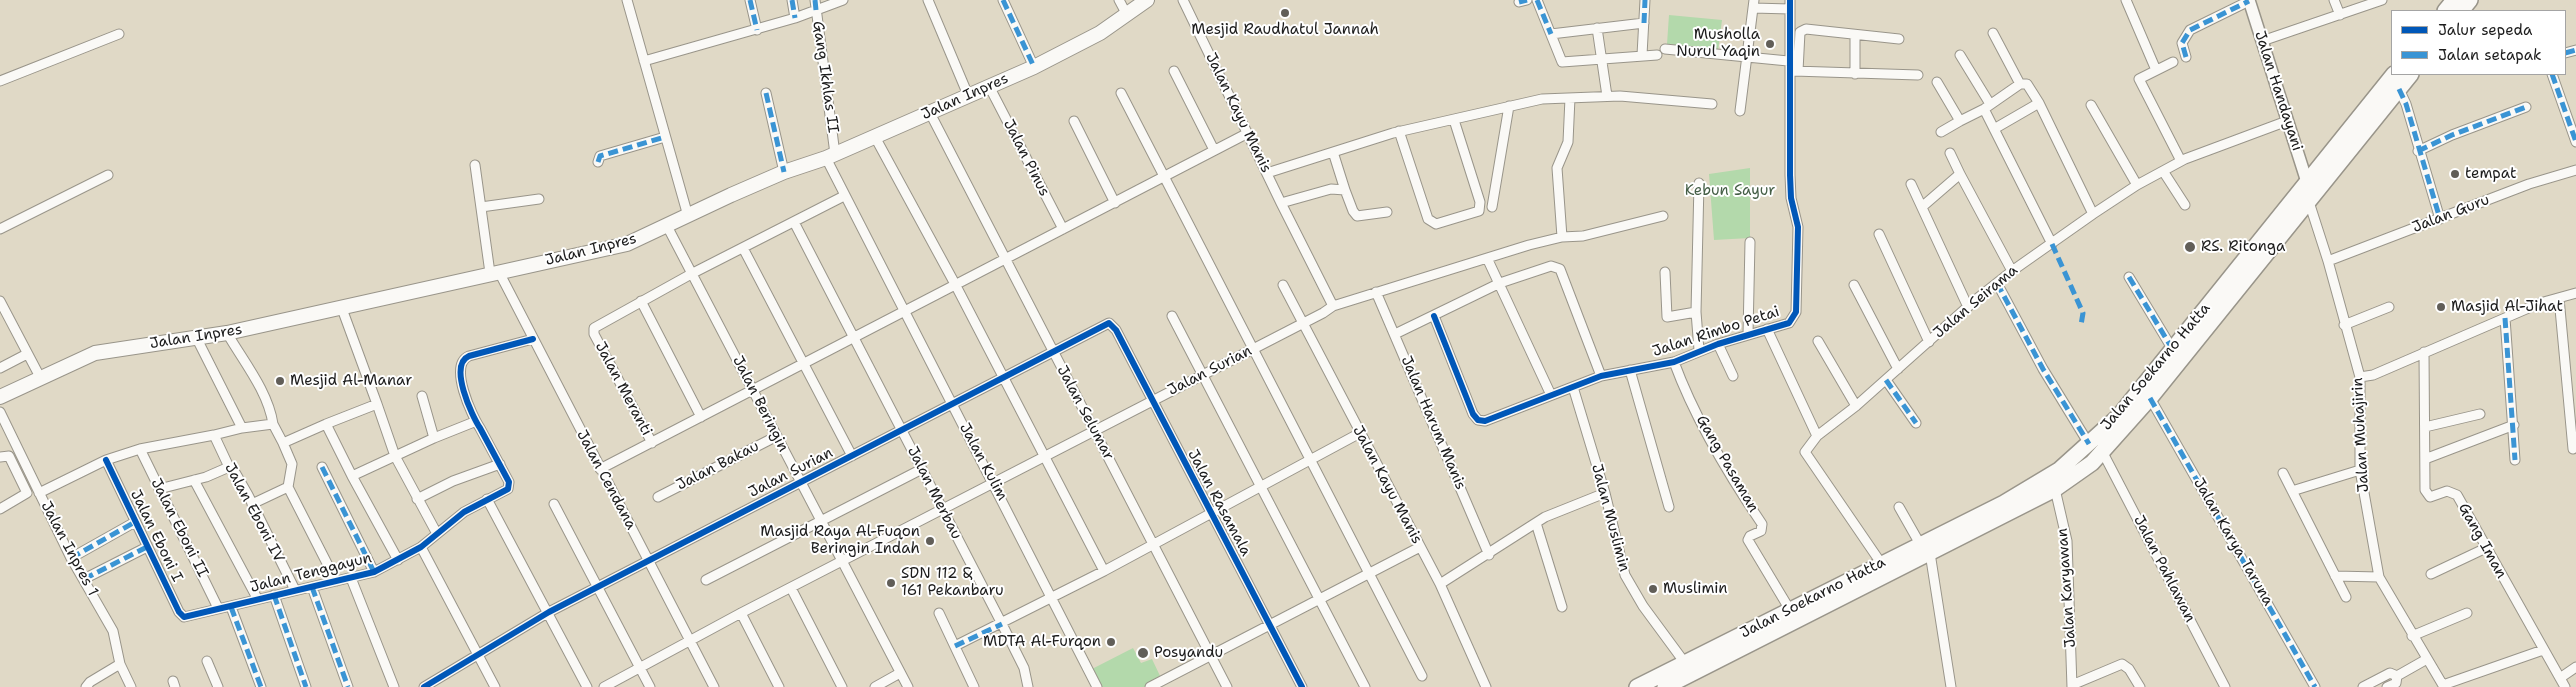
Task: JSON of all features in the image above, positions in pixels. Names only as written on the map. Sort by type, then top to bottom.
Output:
[{"type":"main road","name":"Jalan Inpres","points":[[0,397],[95,353],[227,332],[627,244],[731,194],[784,172],[831,156],[1034,67],[1100,33],[1127,16],[1147,0]]},
{"type":"main road","points":[[2446,10],[2454,0]]},
{"type":"main road","points":[[2461,10],[2470,0]]},
{"type":"main road","name":"Jalan Soekarno Hatta","points":[[1665,687],[1790,610],[1881,563],[1925,549],[2095,448],[2150,398],[2182,346],[2307,182],[2393,75]]},
{"type":"main road","name":"Jalan Soekarno Hatta","points":[[1636,687],[1685,663],[1733,646],[1925,549],[2055,489],[2092,463],[2095,448],[2119,416],[2182,346],[2225,303],[2410,75]]},
{"type":"street","points":[[628,0],[688,216]]},
{"type":"street","points":[[750,0],[756,30]]},
{"type":"street","points":[[792,0],[796,18]]},
{"type":"street","name":"Gang Ikhlas II","points":[[815,0],[831,156]]},
{"type":"street","points":[[644,61],[796,18],[843,0]]},
{"type":"street","points":[[928,0],[968,95]]},
{"type":"street","points":[[1003,0],[1034,67]]},
{"type":"street","points":[[1119,0],[1127,16]]},
{"type":"street","name":"Jalan Kayu Manis","points":[[1183,0],[1333,306]]},
{"type":"street","points":[[1537,0],[1562,62],[1657,55]]},
{"type":"street","points":[[1642,55],[1645,0]]},
{"type":"street","points":[[2126,0],[2156,70]]},
{"type":"street","points":[[2334,0],[2340,15]]},
{"type":"street","points":[[2262,41],[2382,0]]},
{"type":"street","points":[[2186,57],[2182,43],[2190,30],[2249,1]]},
{"type":"street","name":"Jalan Handayani","points":[[2249,1],[2307,182]]},
{"type":"street","points":[[1740,111],[1754,4],[1790,5]]},
{"type":"street","name":"Jalan Rimbo Petai","points":[[1434,316],[1473,414],[1478,420],[1484,421],[1601,376],[1674,362],[1699,350],[1788,323],[1796,312],[1798,227],[1791,198],[1790,175],[1792,68],[1790,5]]},
{"type":"street","points":[[1551,34],[1644,23]]},
{"type":"street","points":[[1597,28],[1606,96]]},
{"type":"street","points":[[1792,68],[1800,32],[1806,29],[1900,39]]},
{"type":"street","points":[[1993,33],[2020,84]]},
{"type":"street","points":[[0,81],[119,34]]},
{"type":"street","points":[[1855,35],[1855,74]]},
{"type":"street","points":[[1665,49],[1746,57],[1792,68],[1855,74],[1918,75]]},
{"type":"street","points":[[1960,55],[1987,106],[1994,129],[2052,244]]},
{"type":"street","points":[[2173,62],[2139,79],[2181,161]]},
{"type":"street","points":[[1174,71],[1214,150]]},
{"type":"street","points":[[2552,75],[2576,142]]},
{"type":"street","points":[[1936,82],[1960,121]]},
{"type":"street","points":[[1941,132],[1987,106],[2020,84],[2027,84],[2039,103],[2093,214]]},
{"type":"street","name":"Jalan Pinus","points":[[989,86],[1063,229]]},
{"type":"street","points":[[2399,89],[2406,104],[2418,151],[2440,219]]},
{"type":"street","points":[[766,92],[784,172]]},
{"type":"street","points":[[1121,93],[1166,176],[1422,676]]},
{"type":"street","points":[[1267,173],[1399,131],[1542,99],[1606,96],[1712,104]]},
{"type":"street","points":[[1562,237],[1557,168],[1568,142],[1570,98]]},
{"type":"street","points":[[1994,129],[2039,103]]},
{"type":"street","points":[[2091,105],[2137,185]]},
{"type":"street","points":[[1492,207],[1509,106]]},
{"type":"street","points":[[2418,151],[2452,135],[2526,107]]},
{"type":"street","name":"Jalan Selumar","points":[[930,113],[1227,687]]},
{"type":"street","points":[[1399,131],[1428,219],[1436,224],[1479,210],[1480,202],[1454,120]]},
{"type":"street","points":[[1074,121],[1115,202]]},
{"type":"street","name":"Jalan Seirama","points":[[1881,563],[1805,452],[1817,436],[1856,406],[1997,283],[2093,214],[2137,185],[2181,161],[2287,121]]},
{"type":"street","points":[[600,469],[1248,132]]},
{"type":"street","points":[[598,162],[600,156],[665,137]]},
{"type":"street","points":[[875,137],[955,284],[1043,457],[1104,571]]},
{"type":"street","points":[[1333,152],[1353,211],[1357,216],[1387,212]]},
{"type":"street","points":[[1950,153],[2012,271]]},
{"type":"street","name":"Jalan Kulim","points":[[831,156],[844,196],[994,483],[1096,687]]},
{"type":"street","name":"Jalan Cendana","points":[[475,165],[481,207],[495,272],[533,339],[714,687]]},
{"type":"street","name":"Jalan Guru","points":[[2328,261],[2529,184],[2576,170]]},
{"type":"street","points":[[2163,171],[2185,205]]},
{"type":"street","points":[[1923,206],[1960,174]]},
{"type":"street","points":[[0,229],[108,175]]},
{"type":"street","points":[[1699,183],[1696,312],[1699,350]]},
{"type":"street","points":[[1911,184],[1923,206],[1968,307]]},
{"type":"street","points":[[1281,203],[1331,189],[1346,190]]},
{"type":"street","name":"Jalan Meranti","points":[[652,443],[593,330],[600,323],[641,301],[844,196]]},
{"type":"street","points":[[481,207],[539,198]]},
{"type":"street","name":"Jalan Muhajirin","points":[[2308,202],[2328,261],[2344,325],[2360,377],[2360,470],[2379,577],[2443,686]]},
{"type":"street","name":"Jalan Surian","points":[[604,687],[741,613],[1303,324],[1333,306],[1562,237],[1584,236],[1663,216]]},
{"type":"street","name":"Jalan Merbau","points":[[794,222],[1002,624],[1024,668],[1028,687]]},
{"type":"street","name":"Jalan Beringin","points":[[667,226],[908,687]]},
{"type":"street","points":[[1879,234],[1929,342]]},
{"type":"street","points":[[1748,334],[1750,242]]},
{"type":"street","points":[[743,248],[852,456]]},
{"type":"street","points":[[1488,258],[1551,395]]},
{"type":"street","points":[[1395,334],[1500,283],[1551,266],[1560,269],[1601,376]]},
{"type":"street","points":[[1665,272],[1667,317],[1696,312]]},
{"type":"street","points":[[2128,277],[2182,346]]},
{"type":"street","name":"Jalan Pahlawan","points":[[1997,283],[2043,369],[2095,448],[2224,687]]},
{"type":"street","name":"Jalan Kayu Manis","points":[[1283,285],[1440,584],[1486,687]]},
{"type":"street","points":[[1854,285],[1898,369]]},
{"type":"street","name":"Jalan Harum Manis","points":[[1376,292],[1489,555]]},
{"type":"street","points":[[2360,377],[2372,375],[2540,303],[2576,293]]},
{"type":"street","points":[[2559,298],[2574,449]]},
{"type":"street","points":[[0,301],[40,377]]},
{"type":"street","points":[[641,301],[701,417]]},
{"type":"street","points":[[341,306],[395,456],[436,532]]},
{"type":"street","points":[[2344,325],[2388,307]]},
{"type":"street","points":[[1172,316],[1321,599],[1365,687]]},
{"type":"street","points":[[2505,318],[2515,460]]},
{"type":"street","name":"Jalan Surian","points":[[424,687],[549,612],[1052,351],[1104,325],[1113,325],[1116,330]]},
{"type":"street","points":[[1767,329],[1817,436]]},
{"type":"street","name":"Jalan Rasamala","points":[[1116,330],[1302,687]]},
{"type":"street","points":[[227,332],[259,386],[271,412],[273,424],[292,464],[288,488],[336,581]]},
{"type":"street","points":[[196,338],[242,428]]},
{"type":"street","points":[[417,499],[454,481],[500,464],[474,422],[463,389],[460,365],[462,360],[469,356],[533,339]]},
{"type":"street","points":[[1818,341],[1856,406]]},
{"type":"street","points":[[1718,344],[1733,376]]},
{"type":"street","name":"Gang Iman","points":[[2424,352],[2425,490],[2427,495],[2430,497],[2447,491],[2457,494],[2565,687]]},
{"type":"street","points":[[0,368],[27,354]]},
{"type":"street","name":"Gang Pasaman","points":[[1674,362],[1686,394],[1746,500],[1762,524],[1760,531],[1750,536],[1748,540],[1790,610]]},
{"type":"street","points":[[1630,370],[1669,507]]},
{"type":"street","points":[[1886,380],[1916,423]]},
{"type":"street","name":"Jalan Muslimin","points":[[1573,387],[1605,493],[1625,575],[1643,606],[1685,663]]},
{"type":"street","points":[[422,396],[434,438]]},
{"type":"street","name":"Jalan Karya Taruna","points":[[2150,398],[2315,687]]},
{"type":"street","points":[[282,443],[377,404]]},
{"type":"street","name":"Jalan Inpres 1","points":[[0,412],[71,558],[113,630],[120,664],[131,687]]},
{"type":"street","points":[[2425,428],[2480,414]]},
{"type":"street","points":[[352,476],[434,438],[474,422]]},
{"type":"street","points":[[39,493],[106,460],[140,449],[242,428],[273,424]]},
{"type":"street","points":[[326,424],[398,560]]},
{"type":"street","points":[[2425,459],[2514,425]]},
{"type":"street","points":[[955,646],[1104,571],[1360,433]]},
{"type":"street","name":"Jalan Eboni IV","points":[[214,435],[229,467],[236,474],[252,504],[295,590]]},
{"type":"street","name":"Jalan Bakau","points":[[658,497],[777,436]]},
{"type":"street","name":"Jalan Eboni II","points":[[140,449],[218,608]]},
{"type":"street","points":[[0,457],[9,456],[27,493],[0,509]]},
{"type":"street","name":"Jalan Eboni I","points":[[106,460],[179,612],[181,615],[189,617]]},
{"type":"street","name":"Jalan Tenggayun","points":[[189,617],[257,598],[374,572],[421,547],[436,532],[487,499],[508,489],[510,482],[500,464]]},
{"type":"street","points":[[159,489],[194,480],[229,467]]},
{"type":"street","points":[[322,467],[374,572]]},
{"type":"street","points":[[706,580],[922,470]]},
{"type":"street","points":[[2292,491],[2360,470]]},
{"type":"street","points":[[2283,473],[2346,597]]},
{"type":"street","points":[[194,480],[257,598]]},
{"type":"street","points":[[252,504],[288,488]]},
{"type":"street","name":"Jalan Karyawan","points":[[2055,489],[2067,541],[2072,686]]},
{"type":"street","points":[[1440,584],[1489,555],[1545,517],[1605,493]]},
{"type":"street","points":[[487,499],[549,612],[587,687]]},
{"type":"street","points":[[554,504],[650,687]]},
{"type":"street","points":[[1899,508],[1925,549],[1948,686]]},
{"type":"street","points":[[71,558],[135,522]]},
{"type":"street","points":[[1536,523],[1562,608]]},
{"type":"street","points":[[1150,687],[1420,546]]},
{"type":"street","points":[[84,579],[147,547]]},
{"type":"street","points":[[421,547],[495,687]]},
{"type":"street","points":[[2431,574],[2486,548]]},
{"type":"street","points":[[2335,576],[2379,577]]},
{"type":"street","points":[[352,578],[394,687]]},
{"type":"street","points":[[312,587],[348,687]]},
{"type":"street","points":[[791,588],[842,687]]},
{"type":"street","points":[[274,595],[306,687]]},
{"type":"street","points":[[231,606],[261,687]]},
{"type":"street","points":[[741,613],[780,687]]},
{"type":"street","points":[[939,613],[974,687]]},
{"type":"street","points":[[2412,636],[2467,613]]},
{"type":"street","points":[[2443,686],[2543,650]]},
{"type":"street","points":[[2397,676],[2427,659]]},
{"type":"street","points":[[207,661],[218,687]]},
{"type":"street","points":[[86,687],[90,682],[120,664]]},
{"type":"street","points":[[2072,686],[2122,664],[2129,669],[2140,687]]},
{"type":"street","points":[[2560,678],[2576,667]]},
{"type":"street","points":[[875,687],[900,673]]},
{"type":"street","points":[[2363,687],[2390,673],[2397,676]]},
{"type":"street","points":[[2388,687],[2396,683],[2397,676]]},
{"type":"green space","points":[[1669,15],[1722,20],[1718,51],[1667,44]]},
{"type":"green space","name":"Kebun Sayur","points":[[1750,168],[1750,238],[1714,240],[1709,174]]},
{"type":"green space","points":[[1133,648],[1141,663],[1152,659],[1161,678],[1144,687],[1101,687],[1092,669]]},
{"type":"marked path","points":[[750,0],[757,30]]},
{"type":"marked path","points":[[792,0],[795,18]]},
{"type":"marked path","points":[[815,0],[816,10]]},
{"type":"marked path","points":[[1003,0],[1034,67]]},
{"type":"marked path","points":[[1519,2],[1527,0]]},
{"type":"marked path","points":[[1537,0],[1551,34]]},
{"type":"marked path","points":[[1644,23],[1645,0]]},
{"type":"marked path","points":[[2186,57],[2182,43],[2190,30],[2249,1]]},
{"type":"marked path","points":[[2566,53],[2576,50]]},
{"type":"marked path","points":[[2552,75],[2576,142]]},
{"type":"marked path","points":[[2399,89],[2406,104],[2440,219]]},
{"type":"marked path","points":[[766,93],[784,172]]},
{"type":"marked path","points":[[2418,151],[2452,135],[2526,107]]},
{"type":"marked path","points":[[598,162],[600,156],[665,137]]},
{"type":"marked path","points":[[2052,244],[2083,313],[2081,325]]},
{"type":"marked path","points":[[2129,277],[2173,350]]},
{"type":"marked path","points":[[1997,283],[2043,369],[2089,444]]},
{"type":"marked path","points":[[2505,318],[2515,460]]},
{"type":"marked path","points":[[1886,380],[1916,423]]},
{"type":"marked path","points":[[2150,398],[2315,687]]},
{"type":"marked path","points":[[322,467],[374,572]]},
{"type":"marked path","points":[[71,558],[135,522]]},
{"type":"marked path","points":[[84,579],[147,547]]},
{"type":"marked path","points":[[312,587],[348,687]]},
{"type":"marked path","points":[[274,595],[306,687]]},
{"type":"marked path","points":[[231,607],[261,687]]},
{"type":"marked path","points":[[955,646],[1002,624]]},
{"type":"cycle path","points":[[1434,316],[1473,414],[1478,420],[1485,421],[1601,376],[1674,362],[1718,344],[1789,323],[1796,312],[1798,227],[1791,198],[1790,175],[1790,0]]},
{"type":"cycle path","points":[[424,687],[549,612],[1109,323],[1116,330],[1302,687]]},
{"type":"cycle path","points":[[106,460],[179,612],[184,617],[374,572],[421,547],[464,512],[508,489],[509,482],[467,402],[461,380],[461,369],[463,361],[469,356],[533,339]]},
{"type":"place","name":"Mesjid Raudhatul Jannah","points":[[1285,13]]},
{"type":"place","name":"Musholla Nurul Yaqin","points":[[1770,44]]},
{"type":"place","name":"tempat","points":[[2455,174]]},
{"type":"place","name":"RS. Ritonga","points":[[2190,247]]},
{"type":"place","name":"Masjid Al-Jihat","points":[[2441,307]]},
{"type":"place","name":"Mesjid Al-Manar","points":[[280,381]]},
{"type":"place","name":"Masjid Raya Al-Fuqon Beringin Indah","points":[[930,541]]},
{"type":"place","name":"SDN 112 & 161 Pekanbaru","points":[[891,583]]},
{"type":"place","name":"Muslimin","points":[[1653,589]]},
{"type":"place","name":"MDTA Al-Furqon","points":[[1111,642]]},
{"type":"place","name":"Posyandu","points":[[1143,653]]}]
